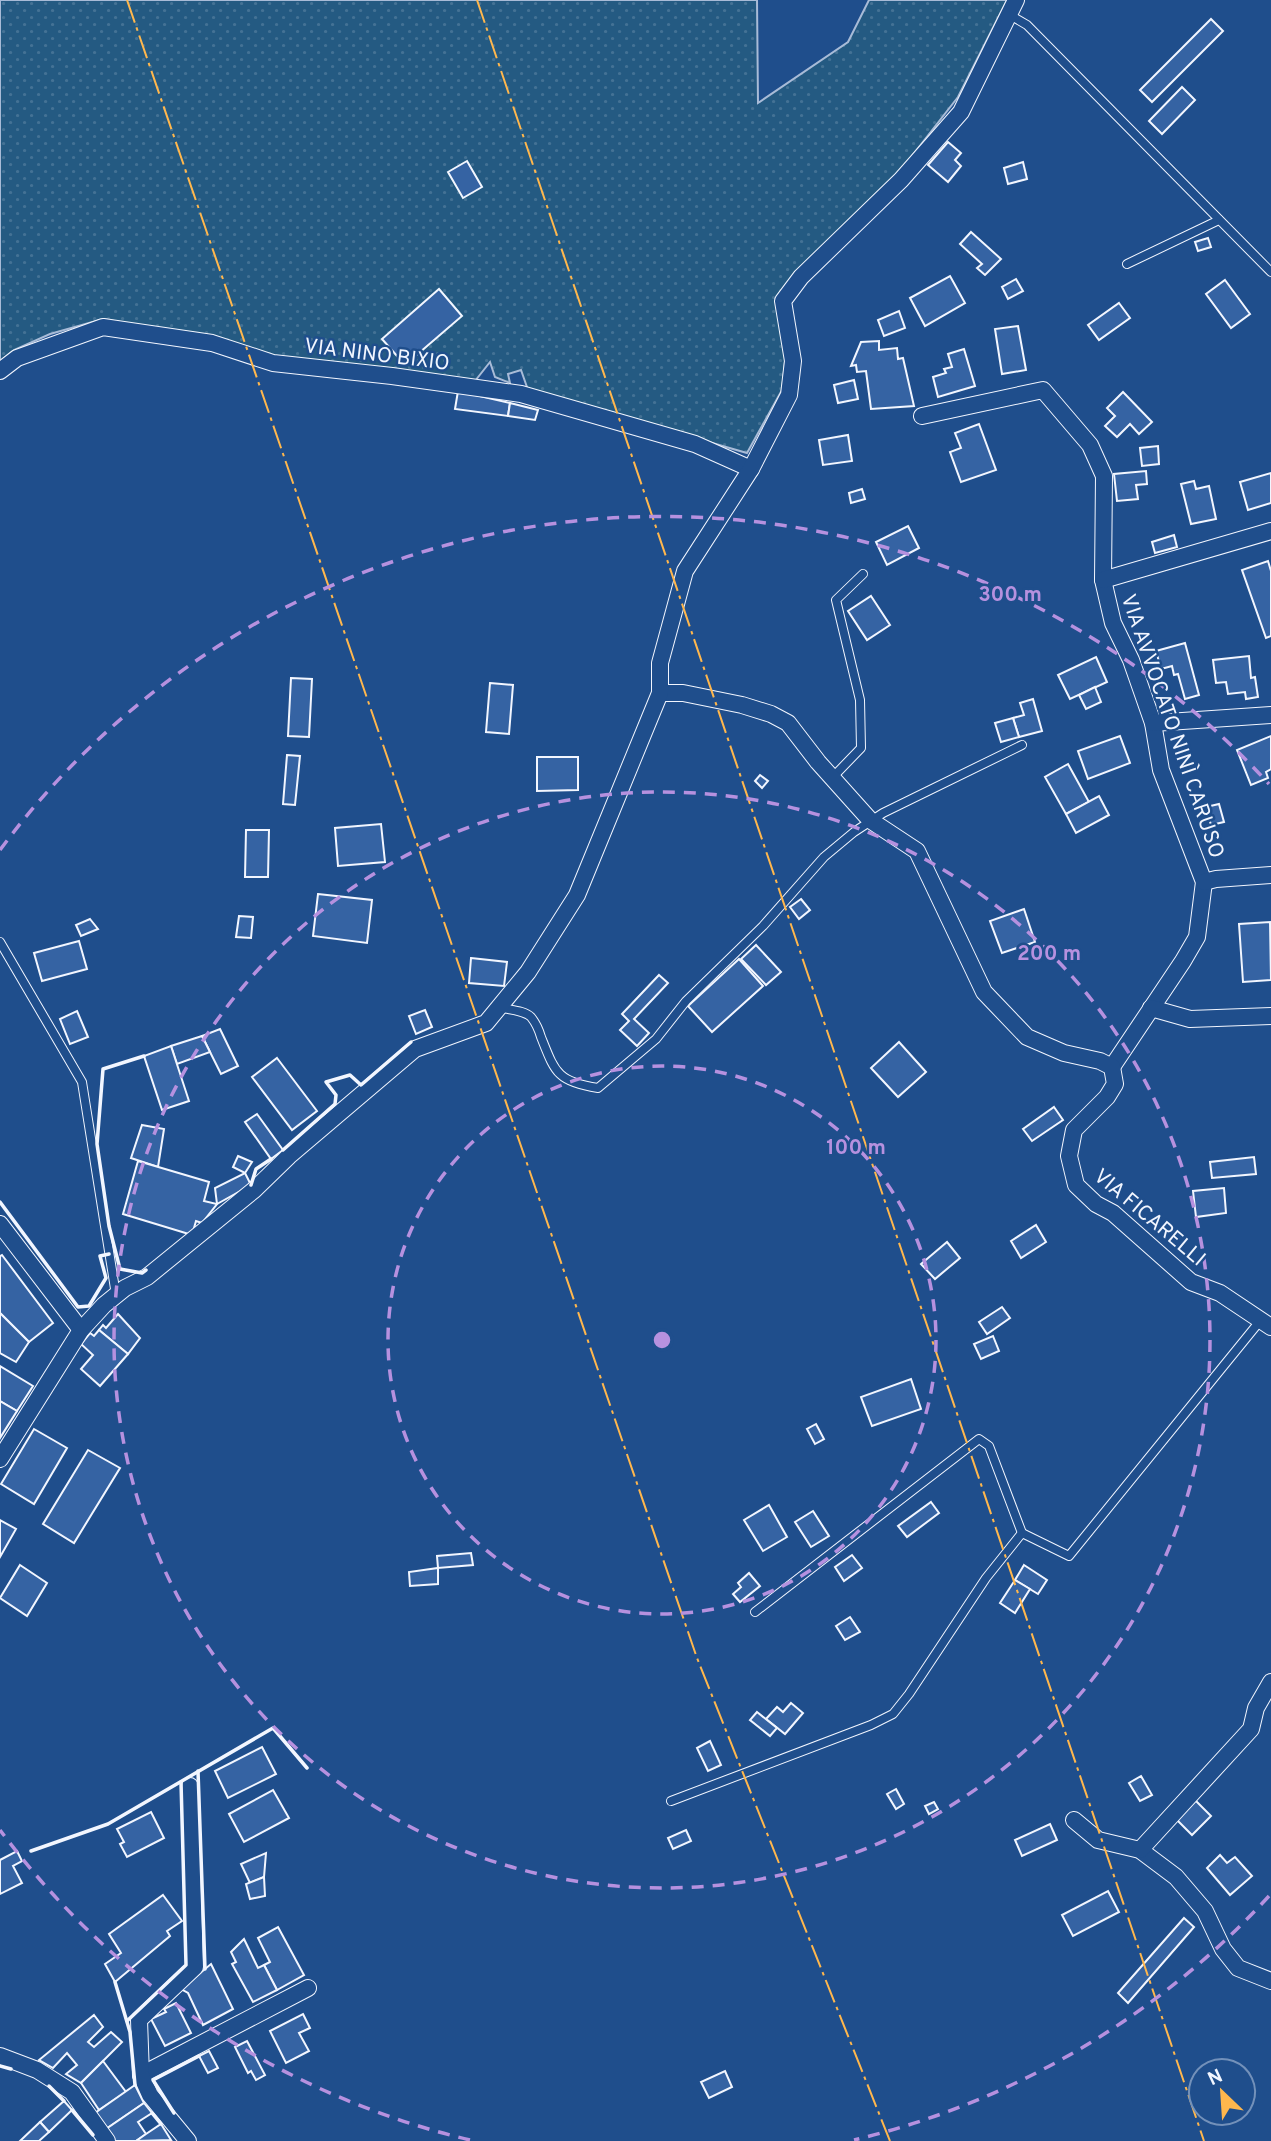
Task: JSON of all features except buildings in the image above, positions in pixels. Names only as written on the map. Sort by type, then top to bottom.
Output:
[{"type":"street","points":[[0,1459],[81,1329],[121,1292],[147,1277],[254,1190],[289,1156],[415,1049],[486,1023],[528,972],[577,895],[660,693],[660,663],[685,571],[751,468],[789,395],[793,362],[783,301],[801,277],[901,180],[961,112],[1013,8]]},
{"type":"street","name":"VIA NINO BIXIO","points":[[0,371],[26,354],[103,327],[212,343],[273,363],[521,394],[695,444],[751,468]]},
{"type":"street","name":"VIA AVVOCATO NINÌ CARUSO","points":[[922,416],[1043,390],[1090,445],[1104,476],[1103,580],[1113,623],[1131,660],[1153,723],[1161,769],[1204,882],[1197,937],[1112,1067]]},
{"type":"street","points":[[1103,580],[1271,531]]},
{"type":"street","points":[[660,693],[683,693],[742,705],[771,714],[788,723],[870,820],[917,851],[984,992],[1027,1037],[1065,1054],[1100,1060],[1112,1067]]},
{"type":"street","points":[[1153,723],[1271,715]]},
{"type":"street","points":[[1204,882],[1271,875]]},
{"type":"street","points":[[1151,1008],[1189,1019],[1271,1016]]},
{"type":"street","name":"VIA FICARELLI","points":[[1112,1067],[1115,1084],[1107,1097],[1074,1130],[1069,1156],[1076,1185],[1096,1204],[1113,1213],[1191,1282],[1220,1293],[1265,1324]]},
{"type":"street","points":[[0,1224],[81,1329]]},
{"type":"street","points":[[1140,1850],[1251,1729],[1256,1708],[1271,1682]]},
{"type":"street","points":[[188,2141],[150,2095],[141,2075],[139,2020],[195,1968],[190,1786]]},
{"type":"street","points":[[1074,1820],[1098,1840],[1140,1850],[1176,1877],[1205,1911],[1223,1950],[1238,1968],[1271,1982]]},
{"type":"street","points":[[141,2075],[308,1988]]},
{"type":"street","points":[[0,2056],[37,2070],[72,2092],[107,2141]]},
{"type":"lane","points":[[1013,8],[1271,272]]},
{"type":"lane","points":[[1127,264],[1219,220]]},
{"type":"lane","points":[[832,778],[861,748],[860,700],[836,600],[863,574]]},
{"type":"lane","points":[[499,1007],[524,1012],[530,1016],[554,1071],[576,1084],[598,1088],[656,1039],[686,1001],[763,926],[824,857],[870,820],[1022,745]]},
{"type":"lane","points":[[0,942],[82,1082],[121,1292]]},
{"type":"lane","points":[[755,1612],[979,1439],[989,1446],[1022,1533],[1069,1556],[1265,1324]]},
{"type":"lane","points":[[671,1801],[871,1725],[893,1714],[986,1578],[1022,1533]]},
{"type":"shaded area","points":[[0,0],[757,0],[758,103],[848,42],[869,0],[1007,0],[958,97],[897,175],[794,274],[782,390],[747,453],[528,390],[521,370],[508,374],[510,383],[495,377],[490,362],[475,381],[276,358],[217,339],[103,319],[50,334],[14,350],[0,361]]},
{"type":"wall","points":[[283,1150],[335,1104],[336,1095],[326,1082],[350,1075],[361,1085],[411,1042]]},
{"type":"wall","points":[[144,1056],[103,1069],[97,1144],[109,1226],[120,1269],[142,1273],[146,1270]]},
{"type":"wall","points":[[251,1185],[256,1169],[271,1159]]},
{"type":"wall","points":[[0,1202],[78,1307],[89,1306],[106,1278],[100,1256],[109,1254]]},
{"type":"wall","points":[[31,1851],[108,1824],[273,1728],[307,1768]]},
{"type":"wall","points":[[198,1771],[205,1969]]},
{"type":"wall","points":[[127,2021],[186,1965],[181,1782]]},
{"type":"wall","points":[[115,1982],[130,2032],[135,2085]]},
{"type":"wall","points":[[174,2113],[153,2080],[199,2056]]},
{"type":"wall","points":[[0,2066],[11,2069]]},
{"type":"wall","points":[[49,2086],[64,2101]]},
{"type":"wall","points":[[72,2110],[93,2135]]},
{"type":"wall","points":[[152,2113],[161,2124]]},
{"type":"power","points":[[127,0],[697,1658],[890,2141]]},
{"type":"power","points":[[477,0],[1204,2141]]}]
